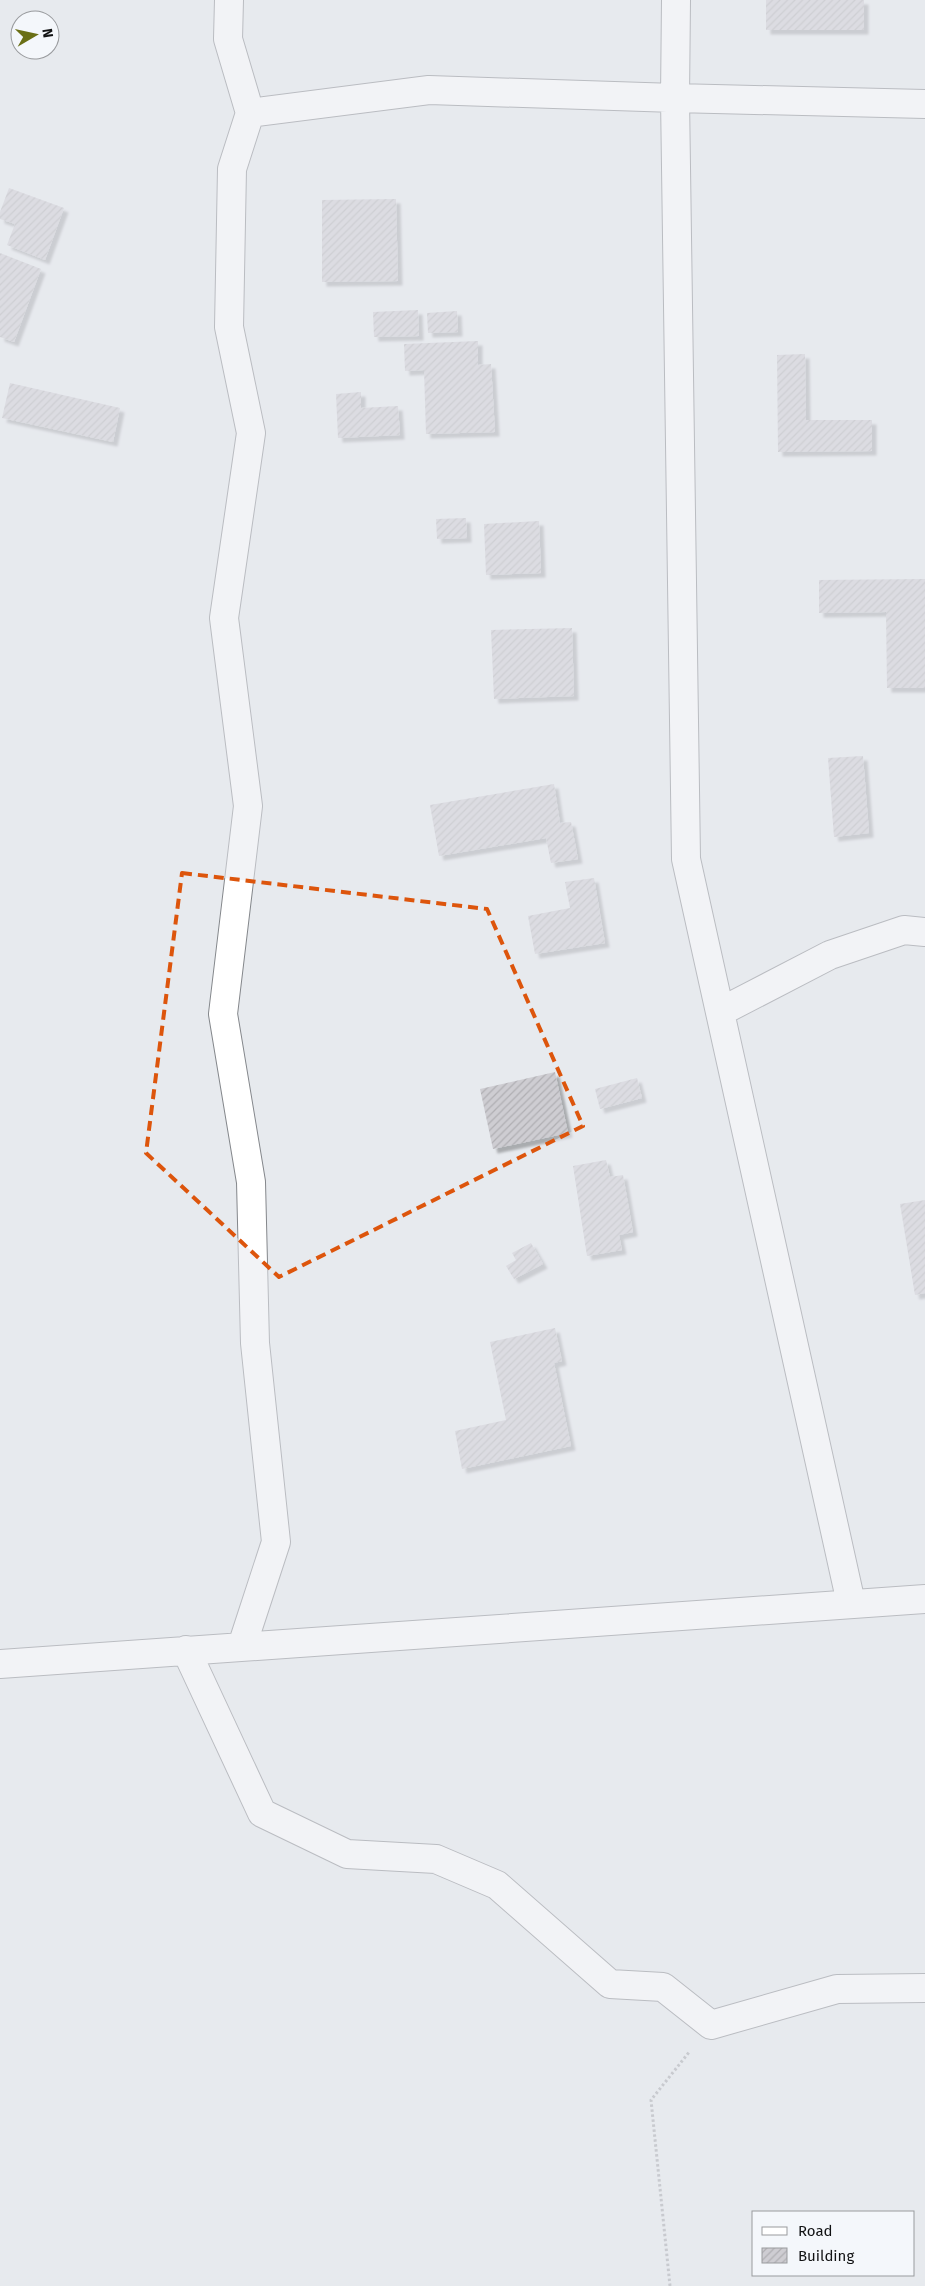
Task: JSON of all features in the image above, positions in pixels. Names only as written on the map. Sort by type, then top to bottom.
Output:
[{"type":"street","points":[[229,0],[228,40],[250,113],[232,169],[229,327],[251,433],[224,618],[248,806],[223,1014],[251,1182],[255,1343],[276,1542],[242,1646]]},
{"type":"street","points":[[676,0],[675,98],[686,860],[851,1603]]},
{"type":"street","points":[[250,113],[429,90],[925,104]]},
{"type":"street","points":[[720,1012],[830,955],[904,930],[925,932]]},
{"type":"street","points":[[0,1664],[925,1599]]},
{"type":"street","points":[[186,1650],[262,1813],[347,1854],[436,1859],[497,1885],[610,1984],[663,1987],[711,2025],[837,1988],[925,1988]]},
{"type":"path","points":[[670,2286],[651,2100],[711,2025]]},
{"type":"highlighted area","points":[[182,873],[487,909],[583,1126],[279,1277],[146,1153]]},
{"type":"building","points":[[766,0],[864,0],[864,30],[766,30]]},
{"type":"building","points":[[9,188],[64,208],[45,260],[7,245],[15,224],[0,219],[0,212]]},
{"type":"building","points":[[396,199],[398,281],[322,282],[322,200]]},
{"type":"building","points":[[0,253],[41,269],[14,342],[0,337]]},
{"type":"building","points":[[418,310],[419,336],[374,337],[373,312]]},
{"type":"building","points":[[457,311],[458,332],[428,333],[427,313]]},
{"type":"building","points":[[478,341],[478,365],[491,364],[495,432],[426,434],[424,370],[405,371],[404,344]]},
{"type":"building","points":[[805,354],[806,420],[872,420],[872,451],[778,452],[777,355]]},
{"type":"building","points":[[10,383],[120,408],[113,442],[2,418]]},
{"type":"building","points":[[361,392],[361,408],[398,406],[400,435],[338,438],[336,394]]},
{"type":"building","points":[[466,518],[467,538],[437,539],[436,519]]},
{"type":"building","points":[[539,521],[541,573],[486,575],[484,524]]},
{"type":"building","points":[[925,579],[925,688],[887,688],[886,612],[819,613],[819,580]]},
{"type":"building","points":[[572,628],[574,696],[494,699],[491,630]]},
{"type":"building","points":[[863,756],[869,833],[834,837],[828,758]]},
{"type":"building","points":[[554,784],[560,823],[571,822],[578,859],[551,863],[546,838],[439,856],[430,805]]},
{"type":"building","points":[[594,878],[605,943],[535,954],[528,916],[570,908],[565,882]]},
{"type":"building","points":[[555,1072],[568,1133],[493,1149],[480,1089]]},
{"type":"building","points":[[637,1078],[642,1098],[600,1109],[595,1089]]},
{"type":"building","points":[[606,1160],[610,1177],[623,1175],[633,1232],[619,1235],[622,1250],[587,1256],[573,1166]]},
{"type":"building","points":[[925,1200],[925,1293],[915,1295],[900,1204]]},
{"type":"building","points":[[531,1243],[543,1264],[514,1279],[506,1266],[516,1260],[512,1253]]},
{"type":"building","points":[[555,1328],[562,1361],[554,1363],[571,1446],[462,1469],[455,1431],[506,1420],[490,1342]]}]
